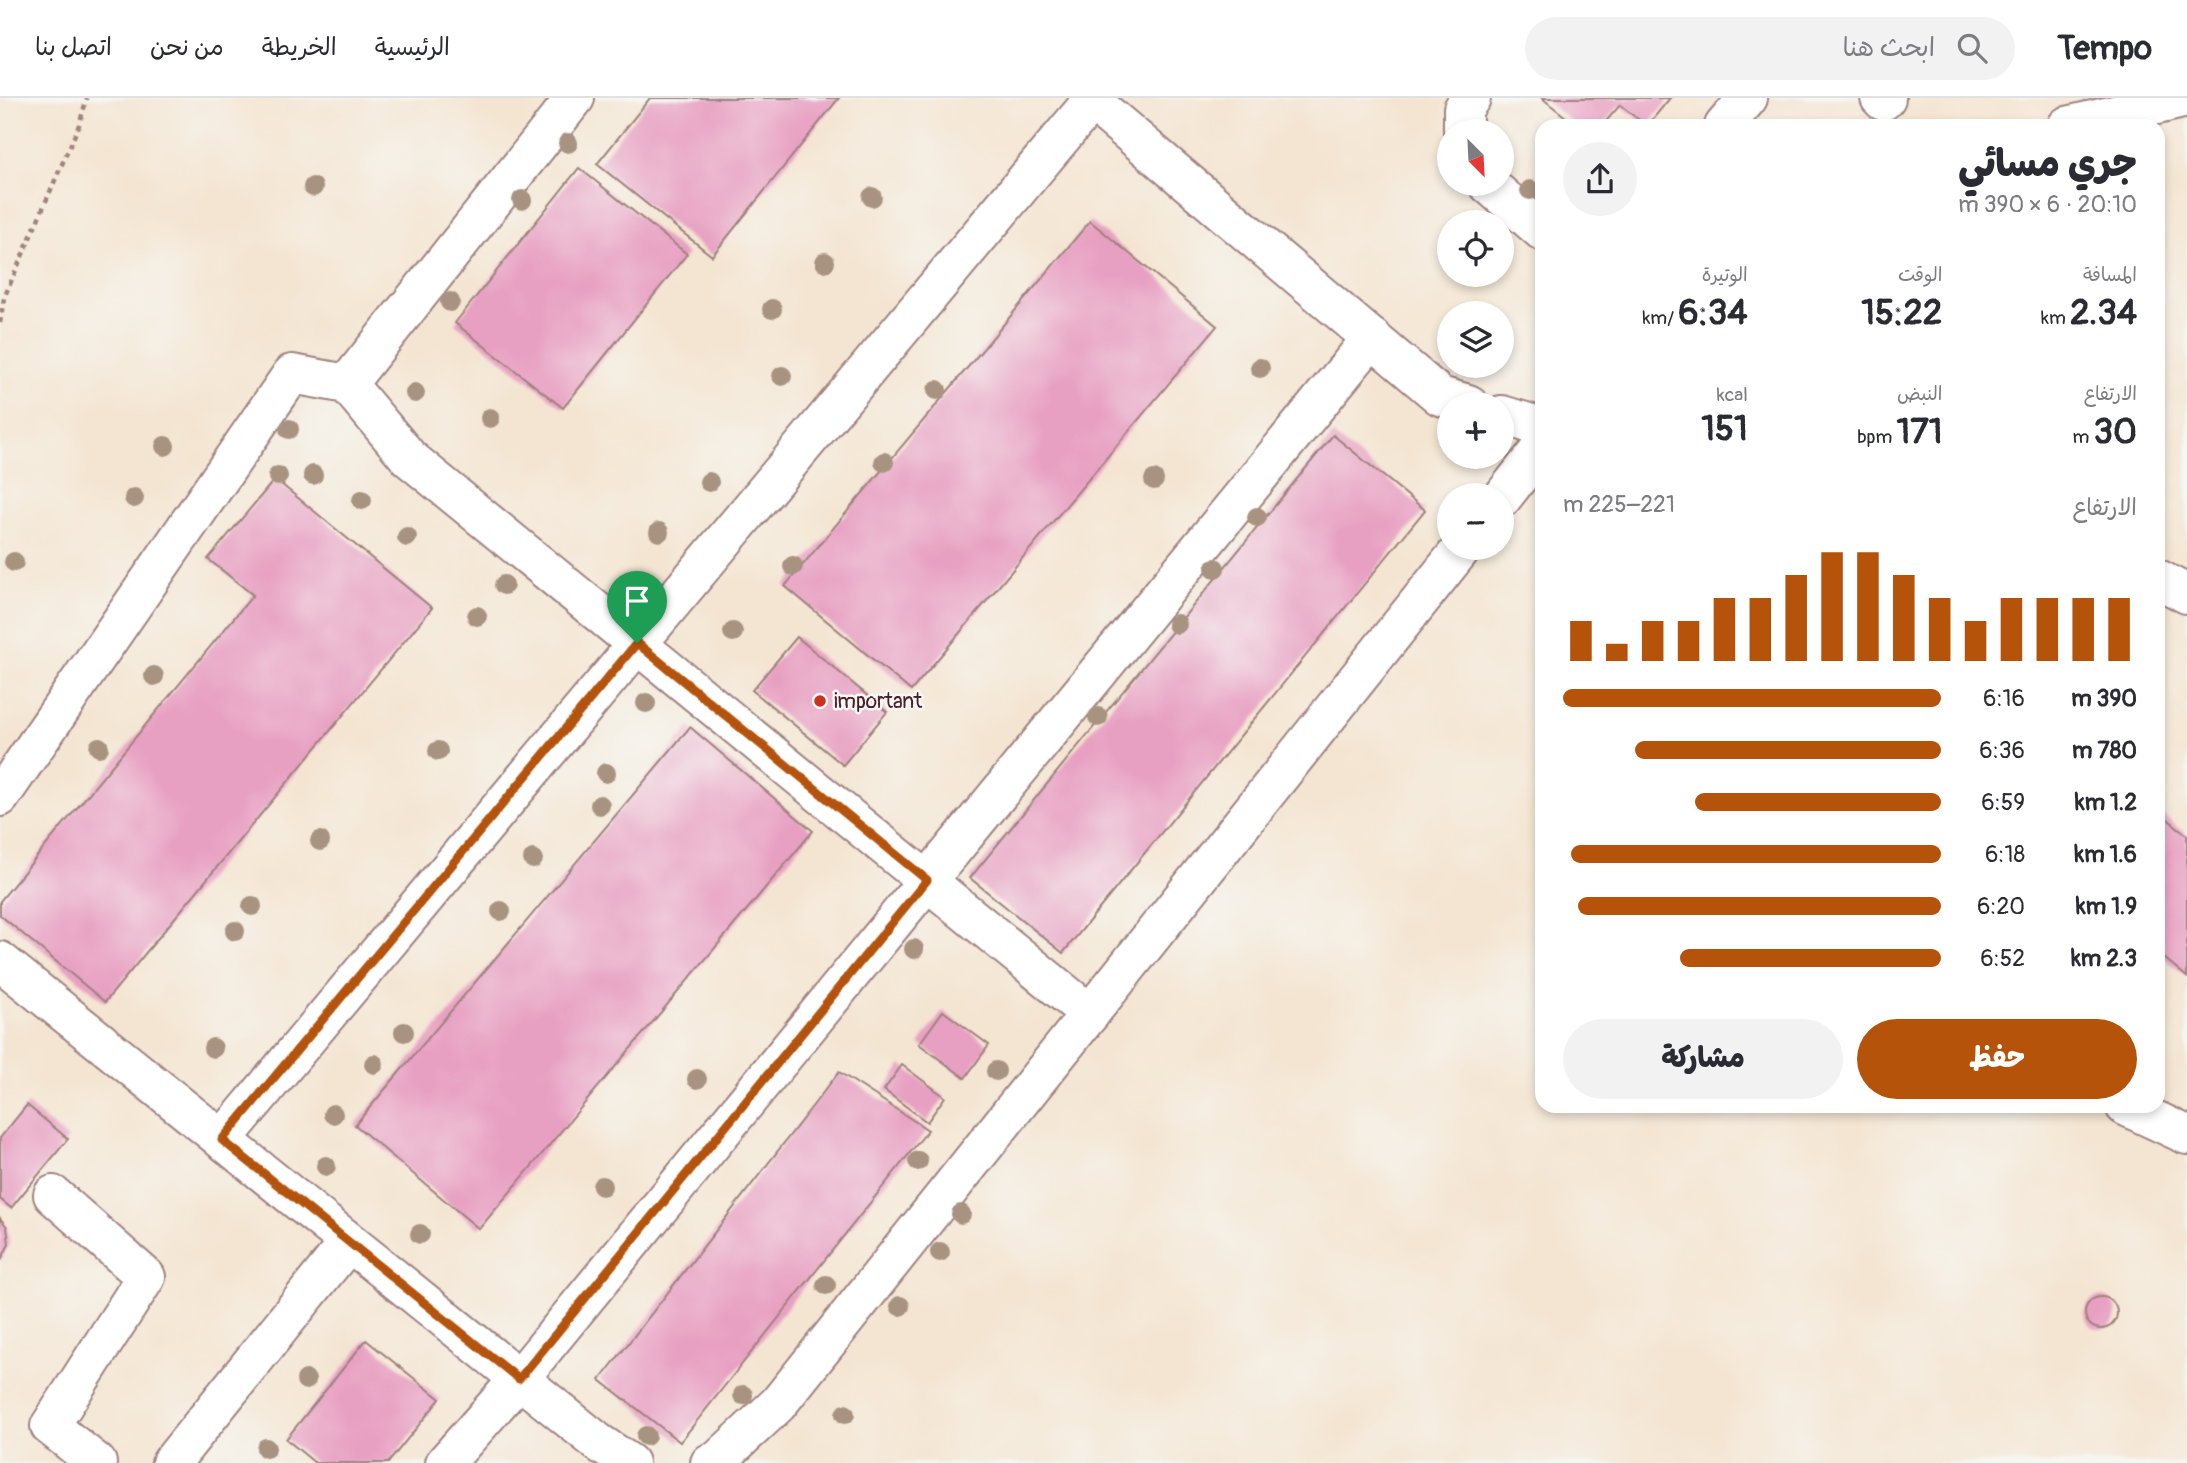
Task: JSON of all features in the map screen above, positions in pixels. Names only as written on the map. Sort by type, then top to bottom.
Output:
[{"type":"street","points":[[347,384],[575,98]]},
{"type":"street","points":[[1463,119],[1463,109],[1471,98]]},
{"type":"street","points":[[1730,119],[1748,98]]},
{"type":"street","points":[[1880,98],[1883,101],[1886,98]]},
{"type":"street","points":[[2097,119],[2187,98]]},
{"type":"street","points":[[222,1140],[1090,99],[1437,393]]},
{"type":"street","points":[[1502,196],[1535,224]]},
{"type":"street","points":[[445,1463],[519,1379],[1372,338]]},
{"type":"street","points":[[0,797],[292,374],[347,384],[409,458],[1090,1014]]},
{"type":"street","points":[[1514,419],[1535,425]]},
{"type":"street","points":[[1514,483],[1535,456]]},
{"type":"street","points":[[710,1463],[717,1461],[778,1404],[1451,560]]},
{"type":"street","points":[[2165,583],[2187,594]]},
{"type":"street","points":[[0,961],[519,1379],[629,1463]]},
{"type":"street","points":[[2140,1113],[2187,1135]]},
{"type":"street","points":[[53,1195],[146,1277],[50,1426],[97,1463]]},
{"type":"street","points":[[171,1463],[349,1242]]},
{"type":"path","points":[[0,323],[2,298],[79,125],[87,98]]},
{"type":"building","points":[[650,98],[839,98],[712,256],[597,164]]},
{"type":"building","points":[[1542,98],[1670,98],[1653,119],[1638,119],[1620,105],[1608,119],[1568,119]]},
{"type":"building","points":[[579,168],[687,254],[563,408],[455,323]]},
{"type":"building","points":[[1090,221],[1217,326],[911,691],[785,586]]},
{"type":"building","points":[[1333,435],[1425,510],[1063,953],[970,878]]},
{"type":"building","points":[[275,479],[432,608],[105,1002],[0,915],[0,901],[253,595],[208,559]]},
{"type":"building","name":"important","points":[[797,637],[887,712],[843,765],[752,690]]},
{"type":"building","points":[[690,727],[813,831],[479,1229],[355,1125]]},
{"type":"building","points":[[2165,817],[2187,835],[2187,977],[2165,959]]},
{"type":"building","points":[[943,1011],[989,1045],[965,1078],[919,1044]]},
{"type":"building","points":[[902,1065],[945,1097],[927,1122],[884,1090]]},
{"type":"building","points":[[839,1072],[928,1130],[680,1442],[600,1380]]},
{"type":"building","points":[[27,1105],[68,1139],[11,1208],[0,1199],[0,1138]]},
{"type":"building","points":[[0,1218],[7,1227],[9,1244],[0,1262]]},
{"type":"building","points":[[2101,1297],[2112,1302],[2117,1313],[2112,1324],[2101,1329],[2090,1324],[2085,1313],[2090,1302]]},
{"type":"building","points":[[366,1340],[440,1399],[388,1463],[315,1463],[286,1439]]},
{"type":"place","name":"important","points":[[820,701]]},
{"type":"route","points":[[637,643],[927,880],[519,1379],[222,1140],[637,643]]}]
